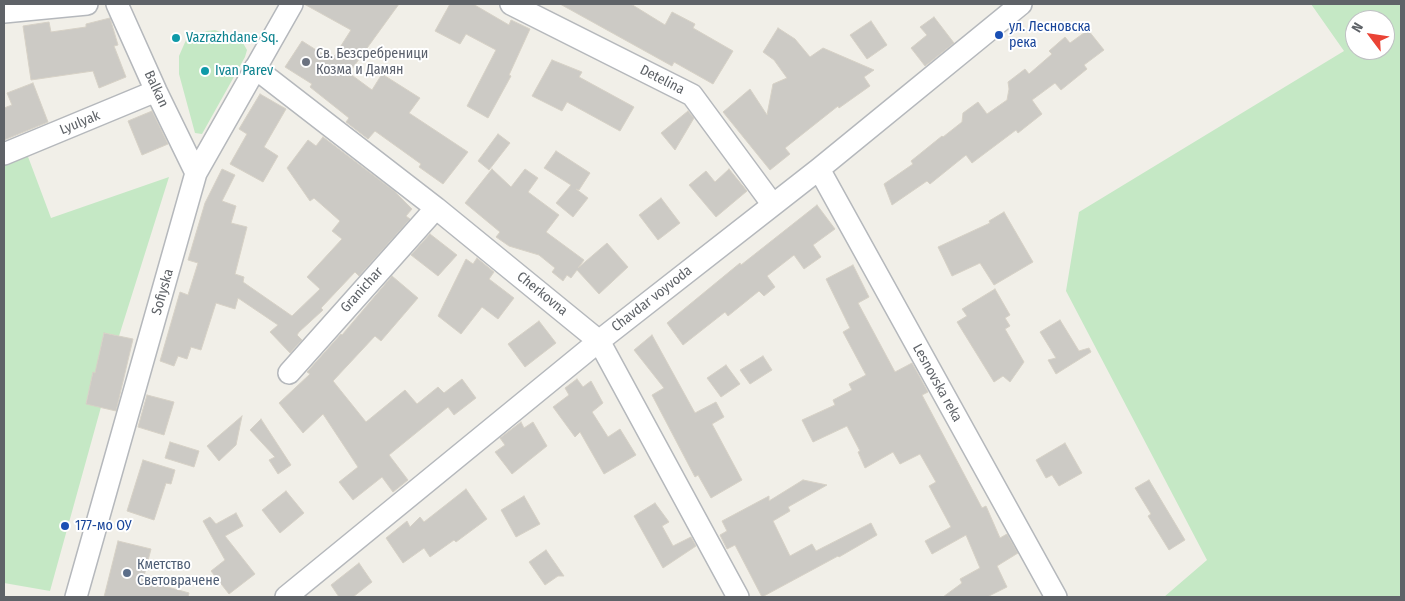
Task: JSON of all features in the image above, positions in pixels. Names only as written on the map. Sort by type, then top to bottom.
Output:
[{"type":"street","points":[[4,12],[87,4]]},
{"type":"street","name":"Balkan","points":[[117,4],[156,91],[196,173]]},
{"type":"street","name":"Sofiyska","points":[[76,597],[196,173],[292,4]]},
{"type":"street","name":"Detelina","points":[[511,4],[692,95],[773,205]]},
{"type":"street","name":"Chavdar voyvoda","points":[[286,597],[599,341],[818,169],[1020,4]]},
{"type":"street","name":"Cherkovna","points":[[255,68],[436,208],[599,341],[738,597]]},
{"type":"street","name":"Lyulyak","points":[[4,154],[156,91]]},
{"type":"street","name":"Lesnovska reka","points":[[818,169],[1056,597]]},
{"type":"street","name":"Granichar","points":[[288,373],[436,208]]},
{"type":"green space","points":[[1311,4],[1401,4],[1401,597],[1164,597],[1207,560],[1066,291],[1079,212],[1344,51]]},
{"type":"green space","points":[[215,30],[237,39],[243,43],[247,50],[245,57],[202,134],[195,133],[179,74],[179,56],[186,40],[207,31]]},
{"type":"green space","points":[[24,146],[51,218],[169,177],[119,336],[104,333],[98,360],[107,376],[93,373],[86,403],[101,407],[50,591],[4,583],[4,154]]},
{"type":"building","points":[[304,4],[399,4],[349,73],[372,90],[382,74],[420,98],[409,113],[468,152],[443,184],[419,167],[421,164],[375,131],[368,139],[346,122],[349,118],[310,87],[312,84],[285,67],[302,41],[332,60],[351,30]]},
{"type":"building","points":[[450,4],[473,4],[509,25],[511,20],[530,29],[509,75],[511,76],[488,118],[467,106],[496,50],[466,34],[460,44],[435,31]]},
{"type":"building","points":[[560,4],[631,4],[665,25],[672,12],[695,24],[693,28],[733,51],[713,84],[674,62],[672,66]]},
{"type":"building","points":[[934,17],[954,43],[925,66],[911,48],[927,35],[920,27]]},
{"type":"building","points":[[110,18],[118,45],[114,46],[126,77],[99,88],[93,71],[31,80],[23,26],[49,22],[51,32],[86,27],[86,24]]},
{"type":"building","points":[[871,21],[887,45],[867,59],[850,35]]},
{"type":"building","points":[[778,28],[795,39],[810,57],[823,48],[874,70],[864,77],[870,86],[839,108],[838,106],[785,148],[790,154],[770,170],[723,112],[750,89],[767,115],[773,84],[787,78],[774,60],[763,52]]},
{"type":"building","points":[[1088,30],[1104,50],[1084,65],[1087,69],[1061,90],[1055,83],[1032,100],[1042,114],[1018,133],[1016,130],[972,163],[966,155],[930,184],[927,181],[892,205],[884,184],[913,164],[911,161],[962,122],[963,113],[978,102],[987,114],[1007,100],[1008,82],[1025,69],[1029,74],[1052,54],[1049,51],[1065,37],[1070,43]]},
{"type":"building","points":[[552,60],[582,72],[579,77],[634,107],[620,131],[567,102],[562,111],[532,96]]},
{"type":"building","points":[[33,83],[48,122],[4,140],[4,108],[12,105],[7,93]]},
{"type":"building","points":[[260,94],[286,109],[264,147],[278,156],[263,182],[230,164],[247,134],[239,129]]},
{"type":"building","points":[[152,111],[168,144],[142,155],[128,121]]},
{"type":"building","points":[[688,111],[694,118],[675,150],[661,133]]},
{"type":"building","points":[[498,134],[510,143],[489,170],[478,161]]},
{"type":"building","points":[[323,137],[394,191],[412,209],[406,216],[410,219],[359,276],[355,272],[321,308],[323,310],[299,332],[297,335],[302,340],[290,353],[270,332],[278,325],[238,298],[235,309],[216,303],[201,350],[191,347],[187,359],[178,356],[174,366],[160,361],[180,292],[188,295],[198,263],[188,260],[205,203],[222,169],[235,175],[222,201],[236,206],[231,223],[247,227],[235,274],[244,277],[243,282],[292,316],[320,289],[307,277],[342,239],[332,231],[340,221],[314,198],[310,201],[287,168],[308,140],[316,146]]},
{"type":"building","points":[[556,151],[590,173],[579,190],[576,189],[588,198],[573,217],[556,203],[571,185],[544,168]]},
{"type":"building","points":[[492,169],[511,187],[525,169],[538,178],[528,192],[559,215],[546,232],[584,260],[578,268],[607,243],[628,267],[599,294],[577,270],[571,278],[567,275],[563,281],[552,272],[555,268],[539,255],[509,246],[496,237],[500,232],[465,203]]},
{"type":"building","points":[[729,169],[747,191],[716,217],[689,185],[706,171],[715,182]]},
{"type":"building","points":[[661,198],[680,223],[658,240],[639,215]]},
{"type":"building","points":[[817,205],[835,229],[813,245],[821,257],[804,269],[794,255],[767,276],[775,287],[764,296],[759,291],[728,316],[725,312],[683,345],[667,323],[740,263],[741,265]]},
{"type":"building","points":[[1004,212],[1033,262],[994,285],[980,263],[952,276],[938,247],[990,223],[989,221]]},
{"type":"building","points":[[430,234],[457,255],[438,276],[411,255]]},
{"type":"building","points":[[477,258],[494,272],[489,279],[514,298],[498,319],[482,307],[461,334],[438,316],[466,259],[473,264]]},
{"type":"building","points":[[853,265],[869,297],[858,303],[895,372],[912,363],[928,392],[922,395],[982,508],[986,506],[1000,538],[1007,534],[1018,553],[997,566],[1007,587],[987,597],[943,597],[962,583],[960,579],[980,568],[966,535],[932,554],[925,541],[951,527],[929,486],[936,482],[920,454],[900,464],[893,452],[865,468],[858,452],[860,451],[847,426],[813,442],[802,420],[835,405],[833,400],[852,390],[849,384],[866,375],[843,332],[850,328],[826,279]]},
{"type":"building","points":[[392,276],[418,298],[381,341],[375,336],[333,381],[366,422],[405,390],[417,404],[438,387],[444,393],[462,379],[476,398],[454,415],[448,407],[389,455],[408,480],[393,492],[382,477],[353,500],[339,482],[358,467],[323,414],[303,433],[279,403],[310,374],[307,372],[342,335]]},
{"type":"building","points":[[995,289],[1010,315],[1005,318],[1010,326],[1005,329],[1024,362],[1010,382],[1003,376],[994,382],[957,322],[967,316],[962,309]]},
{"type":"building","points":[[1060,320],[1079,351],[1089,348],[1091,352],[1056,374],[1048,360],[1056,358],[1040,332]]},
{"type":"building","points":[[539,321],[556,343],[525,367],[508,344]]},
{"type":"building","points":[[104,333],[133,339],[116,411],[86,404]]},
{"type":"building","points":[[652,335],[695,413],[716,402],[724,417],[712,424],[742,480],[711,498],[698,475],[695,477],[652,395],[664,388],[634,350]]},
{"type":"building","points":[[763,356],[772,370],[750,384],[740,370]]},
{"type":"building","points":[[726,365],[740,384],[721,397],[707,378]]},
{"type":"building","points":[[577,379],[583,387],[591,381],[603,403],[592,412],[608,437],[620,429],[636,455],[604,474],[580,432],[575,437],[553,407],[569,395],[565,388]]},
{"type":"building","points":[[147,395],[174,402],[164,435],[138,427]]},
{"type":"building","points":[[242,416],[236,445],[219,461],[207,446]]},
{"type":"building","points":[[261,419],[291,465],[278,474],[269,460],[275,457],[250,430]]},
{"type":"building","points":[[521,422],[524,428],[533,422],[547,446],[512,474],[495,452],[505,445],[500,438]]},
{"type":"building","points":[[170,442],[199,451],[194,467],[165,458]]},
{"type":"building","points":[[1065,443],[1082,473],[1059,486],[1052,475],[1046,478],[1036,460]]},
{"type":"building","points":[[143,460],[175,470],[171,484],[166,483],[154,520],[127,511]]},
{"type":"building","points":[[803,480],[827,485],[788,507],[790,511],[773,521],[790,556],[812,544],[816,551],[871,523],[877,535],[762,597],[735,545],[727,549],[720,535],[727,531],[722,521],[769,496],[769,501]]},
{"type":"building","points":[[1149,480],[1185,540],[1169,550],[1148,516],[1151,514],[1135,488]]},
{"type":"building","points":[[466,489],[487,519],[456,542],[454,540],[430,557],[424,548],[403,563],[386,538],[407,521],[410,527],[420,517],[424,522]]},
{"type":"building","points":[[286,491],[304,513],[280,533],[262,510]]},
{"type":"building","points":[[524,496],[540,524],[516,537],[501,510]]},
{"type":"building","points":[[655,503],[669,522],[662,526],[673,546],[691,537],[696,546],[663,568],[634,516]]},
{"type":"building","points":[[236,513],[243,526],[225,536],[255,574],[229,594],[211,571],[225,560],[203,521],[210,517],[216,524]]},
{"type":"building","name":"Кметство Световрачене","points":[[118,541],[151,549],[143,580],[189,593],[188,597],[104,597]]},
{"type":"building","points":[[546,550],[564,576],[558,576],[545,585],[529,562]]},
{"type":"building","points":[[359,563],[372,582],[353,597],[339,597],[331,585]]},
{"type":"place","name":"ул. Лесновска река","points":[[999,35]]},
{"type":"place","name":"Vazrazhdane Sq.","points":[[176,38]]},
{"type":"place","name":"Св. Безсребреници Козма и Дамян","points":[[306,62]]},
{"type":"place","name":"Ivan Parev","points":[[205,71]]},
{"type":"place","name":"177-мо ОУ","points":[[65,526]]},
{"type":"place","name":"Кметство Световрачене","points":[[127,573]]}]
